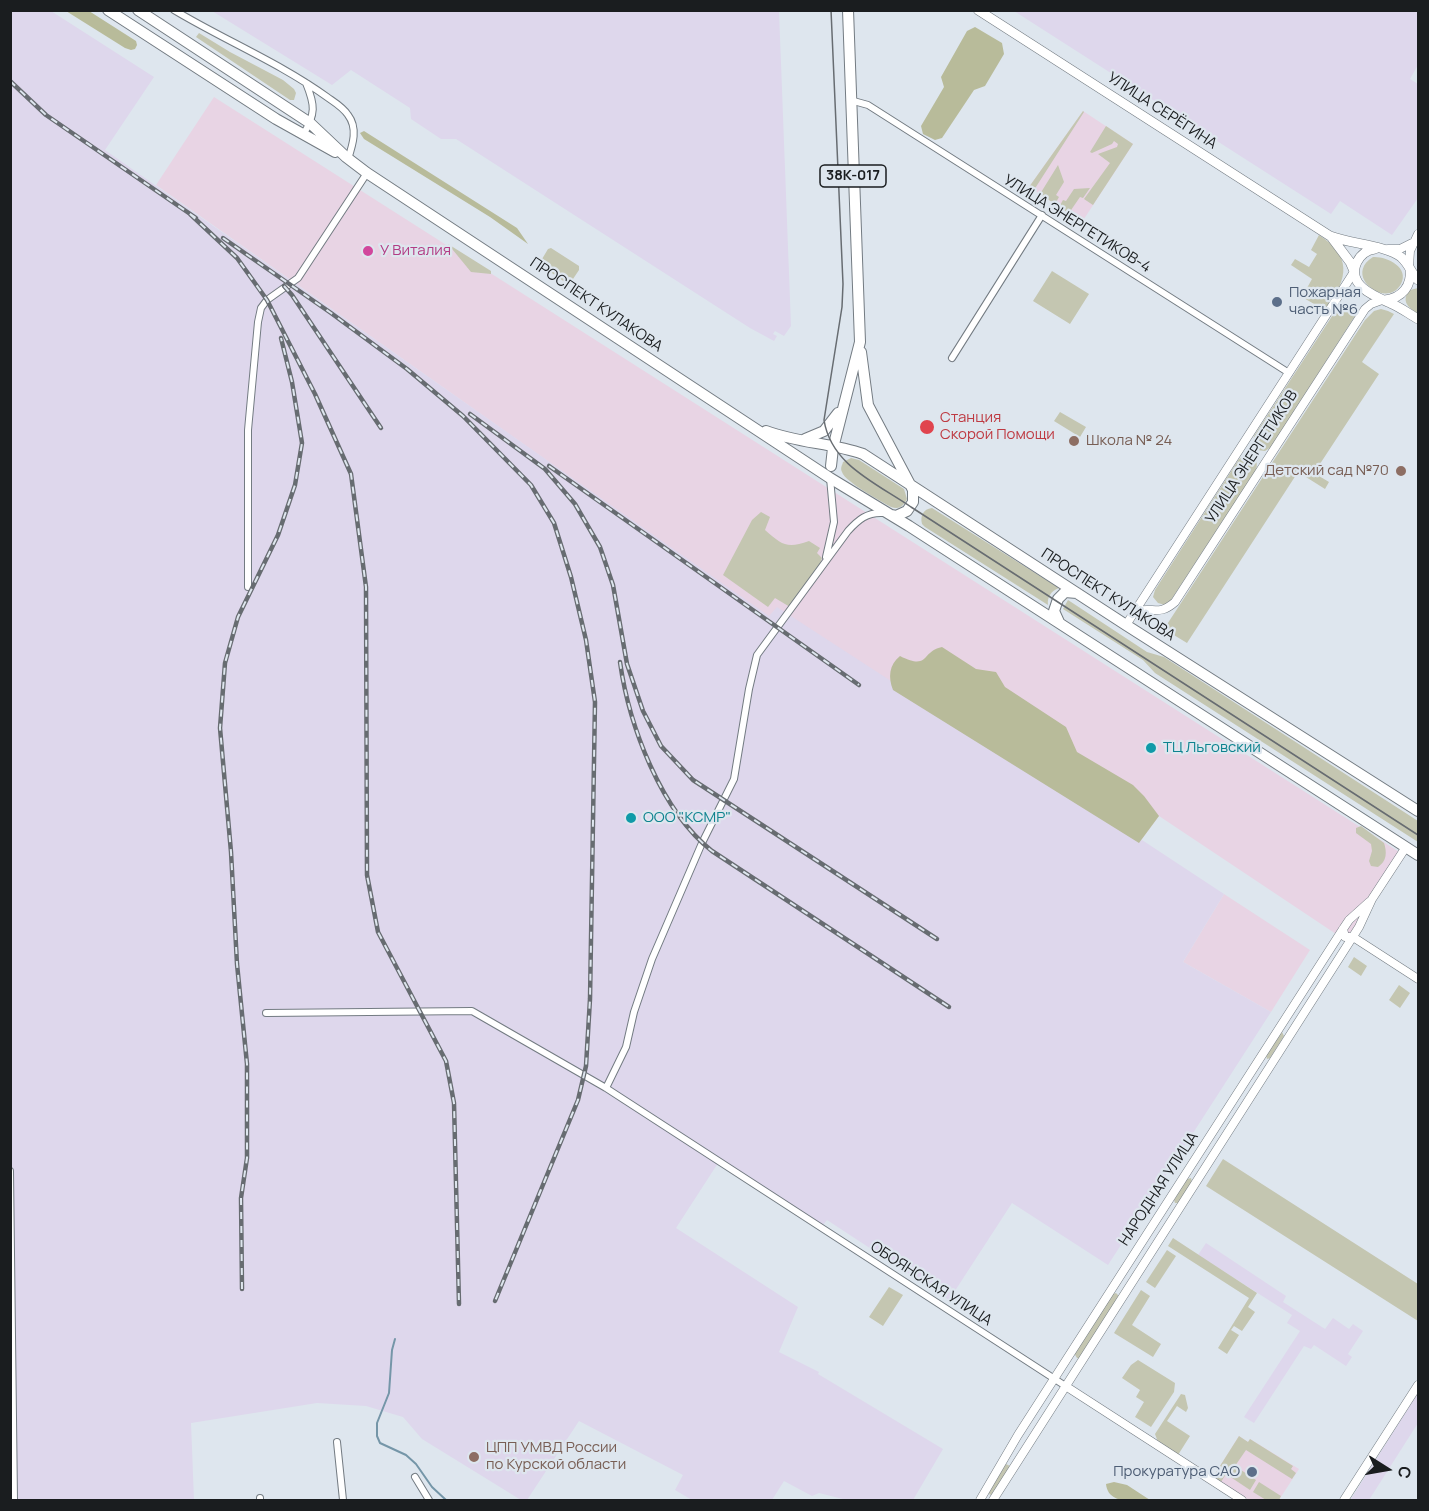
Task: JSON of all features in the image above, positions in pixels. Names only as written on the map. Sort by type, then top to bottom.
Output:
[{"type":"main road","name":"ПРОСПЕКТ КУЛАКОВА","points":[[108,10],[303,135],[347,158],[830,478],[890,515]]},
{"type":"main road","name":"ПРОСПЕКТ КУЛАКОВА","points":[[138,10],[310,123],[347,158]]},
{"type":"main road","name":"38К-017","points":[[848,10],[860,342]]},
{"type":"main road","name":"УЛИЦА СЕРЁГИНА","points":[[978,10],[1330,236]]},
{"type":"main road","points":[[1330,236],[1356,244],[1381,248],[1398,255],[1419,280]]},
{"type":"main road","points":[[1330,236],[1350,262],[1361,287],[1419,320]]},
{"type":"main road","points":[[1354,272],[1356,263],[1362,254],[1381,248]]},
{"type":"main road","points":[[1382,300],[1399,296],[1406,289],[1409,282],[1409,267]]},
{"type":"main road","name":"ПРОСПЕКТ КУЛАКОВА","points":[[860,342],[868,405],[910,484],[1126,626],[1419,811]]},
{"type":"main road","points":[[830,478],[834,446],[860,342]]},
{"type":"main road","points":[[794,440],[807,439],[824,431],[837,415],[850,385]]},
{"type":"main road","points":[[752,426],[794,440],[834,446],[864,454],[910,484],[914,496],[911,507],[903,514],[890,515]]},
{"type":"main road","points":[[831,466],[837,456],[844,452],[864,454]]},
{"type":"main road","points":[[890,515],[1419,855]]},
{"type":"main road","points":[[1060,624],[1054,612],[1058,599],[1065,592],[1080,594]]},
{"type":"street","points":[[174,10],[214,34],[306,82],[349,116],[354,130],[353,143],[347,158]]},
{"type":"street","points":[[303,135],[310,123],[313,107],[306,82]]},
{"type":"street","name":"УЛИЦА ЭНЕРГЕТИКОВ-4","points":[[850,100],[868,105],[1289,373]]},
{"type":"street","points":[[248,587],[248,430],[261,308],[267,300],[298,278],[367,172]]},
{"type":"street","points":[[952,358],[1042,215]]},
{"type":"street","points":[[1409,267],[1412,243],[1419,234]]},
{"type":"street","points":[[1381,248],[1400,249],[1412,243]]},
{"type":"street","name":"УЛИЦА ЭНЕРГЕТИКОВ","points":[[1126,626],[1354,272]]},
{"type":"street","name":"УЛИЦА ЭНЕРГЕТИКОВ","points":[[1136,611],[1148,609],[1160,611],[1175,602],[1365,309],[1382,300]]},
{"type":"street","points":[[823,566],[834,522],[830,478]]},
{"type":"street","points":[[606,1088],[626,1047],[634,1012],[652,959],[702,843],[734,778],[757,655],[857,521],[876,513],[890,515]]},
{"type":"street","name":"НАРОДНАЯ УЛИЦА","points":[[993,1500],[1353,937],[1372,899],[1406,847]]},
{"type":"street","name":"НАРОДНАЯ УЛИЦА","points":[[980,1500],[1017,1435],[1343,929],[1349,920],[1372,899]]},
{"type":"street","points":[[1343,929],[1344,937],[1353,937],[1419,979]]},
{"type":"street","name":"ОБОЯНСКАЯ УЛИЦА","points":[[266,1013],[472,1011],[606,1088],[1242,1500]]},
{"type":"street","points":[[10,1172],[14,1500]]},
{"type":"street","points":[[1344,1500],[1419,1385]]},
{"type":"street","points":[[337,1442],[343,1500]]},
{"type":"street","points":[[414,1477],[429,1500]]},
{"type":"shaded area","points":[[10,11],[51,11],[154,77],[105,150],[769,616],[777,607],[1139,842],[1142,840],[1224,894],[1183,962],[1271,1012],[1108,1265],[1012,1203],[949,1300],[827,1220],[823,1225],[720,1160],[676,1228],[798,1307],[779,1352],[819,1372],[818,1374],[943,1449],[913,1500],[847,1500],[819,1493],[812,1496],[784,1481],[772,1500],[692,1500],[675,1490],[683,1475],[579,1421],[527,1500],[521,1500],[422,1439],[403,1417],[366,1406],[317,1403],[191,1423],[194,1500],[11,1500]]},
{"type":"shaded area","points":[[212,11],[779,11],[791,326],[784,336],[775,331],[773,334],[777,336],[774,341],[750,328],[456,139],[441,139],[411,119],[410,108],[351,70],[332,85]]},
{"type":"shaded area","points":[[1014,11],[1418,11],[1418,65],[1410,79],[1418,84],[1418,198],[1392,235],[1340,201],[1331,214]]},
{"type":"shaded area","points":[[214,97],[1404,855],[1348,942],[1159,816],[1139,843],[777,608],[769,617],[156,185]]},
{"type":"shaded area","points":[[1083,111],[1133,144],[1082,222],[1029,187]]},
{"type":"shaded area","points":[[1224,894],[1310,950],[1271,1012],[1183,962]]},
{"type":"shaded area","points":[[1206,1243],[1286,1296],[1283,1302],[1325,1329],[1333,1318],[1349,1329],[1353,1324],[1363,1331],[1348,1354],[1352,1357],[1346,1366],[1314,1345],[1311,1349],[1304,1346],[1254,1423],[1244,1417],[1300,1331],[1287,1323],[1292,1315],[1198,1255]]},
{"type":"shaded area","points":[[1418,1393],[1418,1423],[1369,1500],[1351,1499]]},
{"type":"shaded area","points":[[1239,1436],[1248,1442],[1250,1439],[1299,1469],[1279,1500],[1249,1500],[1213,1477]]},
{"type":"green space","points":[[66,11],[89,11],[136,41],[135,49],[125,48]]},
{"type":"green space","points":[[975,27],[1002,43],[1004,54],[985,86],[974,90],[942,138],[935,140],[923,134],[921,126],[944,87],[941,77],[967,31]]},
{"type":"green space","points":[[199,33],[283,80],[294,89],[296,93],[294,100],[290,100],[196,37]]},
{"type":"green space","points":[[1083,111],[1034,190],[1029,187]]},
{"type":"green space","points":[[1106,126],[1133,144],[1093,205],[1084,199],[1110,163],[1098,154],[1117,147],[1118,144],[1114,141],[1112,144],[1090,152]]},
{"type":"green space","points":[[364,131],[517,228],[528,244],[490,217],[364,139],[360,133]]},
{"type":"green space","points":[[1058,165],[1064,182],[1056,195],[1059,197],[1055,204],[1040,194]]},
{"type":"green space","points":[[1090,188],[1083,198],[1080,197],[1069,213],[1059,207],[1074,189]]},
{"type":"green space","points":[[1319,235],[1337,251],[1342,259],[1343,268],[1343,277],[1335,296],[1328,306],[1321,308],[1302,297],[1312,279],[1291,265],[1295,259],[1309,267],[1317,254],[1311,250]]},
{"type":"green space","points":[[448,244],[491,271],[491,274],[471,272]]},
{"type":"green space","points":[[551,248],[579,266],[579,270],[569,285],[539,264]]},
{"type":"green space","points":[[1373,257],[1384,258],[1400,268],[1403,278],[1395,291],[1378,292],[1365,281],[1362,273],[1365,265]]},
{"type":"green space","points":[[1052,271],[1089,294],[1070,324],[1033,301]]},
{"type":"green space","points":[[1418,288],[1418,314],[1409,307],[1406,298],[1410,290]]},
{"type":"green space","points":[[1348,303],[1357,309],[1355,316],[1271,447],[1265,451],[1257,450],[1253,443],[1254,436],[1338,307]]},
{"type":"green space","points":[[1381,309],[1394,314],[1362,362],[1379,374],[1314,473],[1329,482],[1325,489],[1298,472],[1187,643],[1164,629],[1365,320],[1374,311]]},
{"type":"green space","points":[[1060,412],[1086,427],[1080,437],[1054,421]]},
{"type":"green space","points":[[1245,455],[1255,459],[1256,470],[1171,600],[1165,605],[1158,603],[1153,597],[1155,590],[1239,459]]},
{"type":"green space","points":[[851,458],[859,460],[904,489],[907,499],[903,505],[899,508],[891,507],[850,481],[841,468],[843,462]]},
{"type":"green space","points":[[932,508],[1059,588],[1050,595],[1048,605],[925,527],[921,518],[924,511]]},
{"type":"green space","points":[[761,512],[770,517],[765,530],[776,539],[790,545],[809,541],[820,548],[817,553],[822,558],[820,564],[790,607],[775,598],[768,607],[723,575],[752,520]]},
{"type":"green space","points":[[1068,600],[1147,652],[1164,657],[1418,821],[1418,842],[1155,673],[1143,660],[1063,609]]},
{"type":"green space","points":[[942,647],[976,669],[996,672],[1005,687],[1066,727],[1077,752],[1133,785],[1159,816],[1139,843],[893,690],[890,680],[891,672],[900,656],[921,661],[935,649]]},
{"type":"green space","points":[[1361,826],[1384,843],[1386,856],[1378,867],[1371,866],[1369,861],[1372,851],[1371,844],[1356,833],[1356,828]]},
{"type":"green space","points":[[1354,957],[1367,966],[1361,976],[1348,967]]},
{"type":"green space","points":[[1399,985],[1410,993],[1400,1008],[1389,1000]]},
{"type":"green space","points":[[1282,1032],[1284,1036],[1270,1058],[1267,1059],[1266,1055]]},
{"type":"green space","points":[[1223,1159],[1418,1284],[1418,1321],[1206,1186]]},
{"type":"green space","points":[[1191,1178],[1192,1182],[1178,1203],[1175,1203],[1174,1200],[1187,1179]]},
{"type":"green space","points":[[1173,1238],[1257,1293],[1248,1307],[1255,1312],[1242,1331],[1234,1326],[1231,1330],[1239,1335],[1227,1354],[1218,1348],[1249,1298],[1168,1246]]},
{"type":"green space","points":[[1167,1250],[1176,1256],[1155,1288],[1146,1282]]},
{"type":"green space","points":[[889,1287],[903,1295],[883,1326],[869,1317]]},
{"type":"green space","points":[[1141,1290],[1150,1296],[1132,1325],[1161,1344],[1153,1357],[1114,1333]]},
{"type":"green space","points":[[1116,1293],[1120,1297],[1080,1359],[1077,1358],[1074,1353],[1113,1294]]},
{"type":"green space","points":[[1138,1360],[1175,1383],[1174,1392],[1151,1427],[1135,1417],[1144,1402],[1136,1397],[1140,1390],[1122,1378],[1131,1365]]},
{"type":"green space","points":[[1181,1394],[1185,1395],[1188,1408],[1186,1412],[1177,1406],[1167,1421],[1190,1436],[1178,1455],[1158,1442],[1155,1434]]},
{"type":"green space","points":[[1239,1436],[1248,1442],[1250,1439],[1293,1466],[1291,1469],[1296,1473],[1292,1479],[1246,1450],[1235,1466],[1256,1480],[1250,1490],[1226,1474],[1221,1482],[1213,1477]]},
{"type":"green space","points":[[1006,1464],[1010,1466],[994,1493],[990,1495],[988,1491]]},
{"type":"green space","points":[[1114,1482],[1127,1485],[1150,1500],[1117,1499],[1108,1491],[1106,1484]]},
{"type":"green space","points":[[1259,1482],[1281,1496],[1279,1500],[1266,1500],[1253,1492]]},
{"type":"waterway","points":[[395,1339],[389,1393],[377,1423],[377,1436],[380,1443],[406,1455],[416,1464],[432,1487],[446,1500]]},
{"type":"tram line","points":[[831,10],[843,284],[842,307],[824,420],[828,436],[836,449],[845,461],[870,481],[1418,835]]},
{"type":"railway","points":[[10,81],[46,115],[196,218]]},
{"type":"railway","points":[[190,214],[237,258],[267,300],[315,394],[351,474],[366,587],[367,875],[378,932],[446,1061],[454,1103],[459,1304]]},
{"type":"railway","points":[[223,238],[407,369],[463,416],[531,485],[554,523],[571,577],[586,640],[595,702],[590,999],[586,1066],[578,1100],[495,1301]]},
{"type":"railway","points":[[284,286],[381,428]]},
{"type":"railway","points":[[242,1289],[241,1198],[247,1158],[247,1064],[237,964],[231,852],[220,728],[225,663],[238,617],[278,535],[295,485],[302,443],[292,382],[281,338]]},
{"type":"railway","points":[[470,414],[545,469],[575,504],[600,547],[613,585],[627,664],[643,711],[661,746],[693,780],[937,939]]},
{"type":"railway","points":[[549,466],[859,685]]},
{"type":"railway","points":[[620,662],[631,713],[650,766],[677,814],[694,834],[712,851],[949,1007]]},
{"type":"place","name":"У Виталия","points":[[368,251]]},
{"type":"place","name":"Пожарная часть №6","points":[[1277,302]]},
{"type":"place","name":"Станция Скорой Помощи","points":[[927,427]]},
{"type":"place","name":"Школа № 24","points":[[1074,441]]},
{"type":"place","name":"Детский сад №70","points":[[1401,471]]},
{"type":"place","name":"ТЦ Льговский","points":[[1151,748]]},
{"type":"place","name":"ООО \"КСМР\"","points":[[631,818]]},
{"type":"place","name":"ЦПП УМВД России по Курской области","points":[[474,1457]]},
{"type":"place","name":"Прокуратура САО","points":[[1252,1472]]}]
